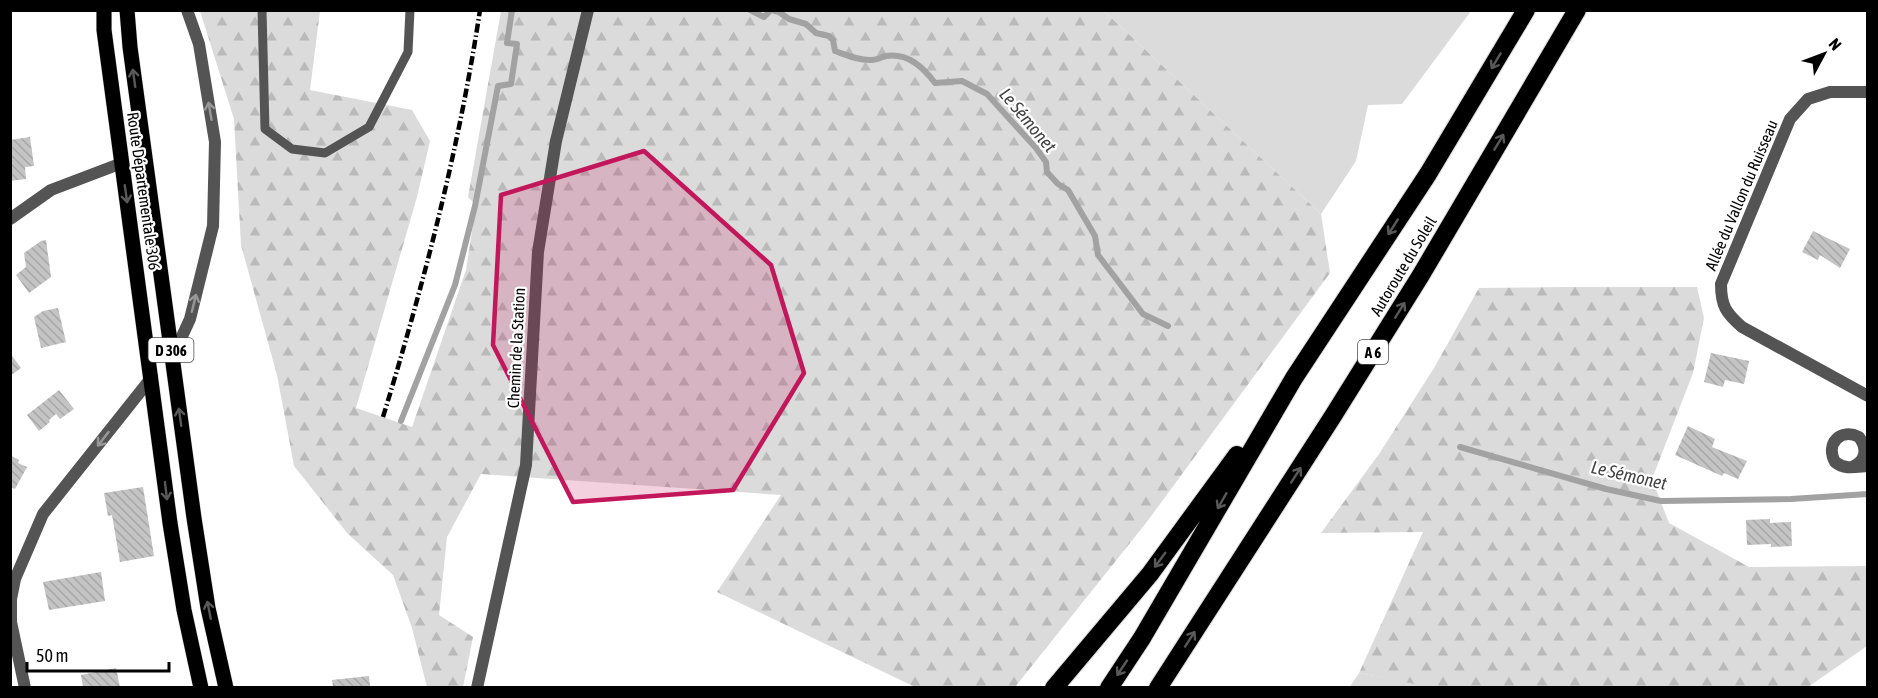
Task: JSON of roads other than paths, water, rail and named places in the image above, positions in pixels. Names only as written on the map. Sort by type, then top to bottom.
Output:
[{"type":"highway","name":"Autoroute du Soleil","points":[[1109,687],[1142,638],[1294,378],[1428,174],[1526,10]]},
{"type":"highway","name":"Autoroute du Soleil","points":[[1158,687],[1334,416],[1415,285],[1577,10]]},
{"type":"highway","points":[[1054,687],[1150,574],[1294,378]]},
{"type":"main road","name":"Route Départementale 306","points":[[104,10],[104,30],[184,610],[201,687]]},
{"type":"main road","name":"Route Départementale 306","points":[[127,10],[131,59],[208,608],[226,687]]},
{"type":"street","points":[[172,358],[190,319],[213,226],[215,142],[199,44],[188,10]]},
{"type":"street","name":"Chemin de la Station","points":[[477,687],[526,465],[538,252],[556,141],[588,10]]},
{"type":"street","name":"Allée du Vallon du Ruisseau","points":[[1868,92],[1830,92],[1809,99],[1790,119],[1721,284],[1721,300],[1730,316],[1742,327],[1868,396]]},
{"type":"street","points":[[10,219],[51,190],[122,163]]},
{"type":"street","points":[[26,687],[11,622],[13,579],[43,514],[152,377]]},
{"type":"street","points":[[1852,467],[1868,466]]},
{"type":"lane","points":[[262,10],[265,129],[292,149],[325,153],[369,127],[408,52],[410,10]]},
{"type":"waterway","points":[[401,421],[455,285],[475,206],[498,86],[511,84],[517,44],[507,43],[512,10]]},
{"type":"waterway","name":"Le Sémonet","points":[[750,10],[764,17],[771,10]]},
{"type":"waterway","name":"Le Sémonet","points":[[772,10],[789,19],[806,24],[816,33],[829,36],[833,40],[835,51],[867,60],[876,60],[886,56],[901,57],[914,62],[935,83],[962,81],[987,94],[1036,148],[1046,162],[1047,172],[1058,184],[1068,190],[1095,236],[1098,255],[1143,314],[1168,326]]},
{"type":"waterway","name":"Le Sémonet","points":[[1460,447],[1606,489],[1661,501],[1791,499],[1868,494]]},
{"type":"railway","points":[[383,417],[451,165],[480,10]]}]
